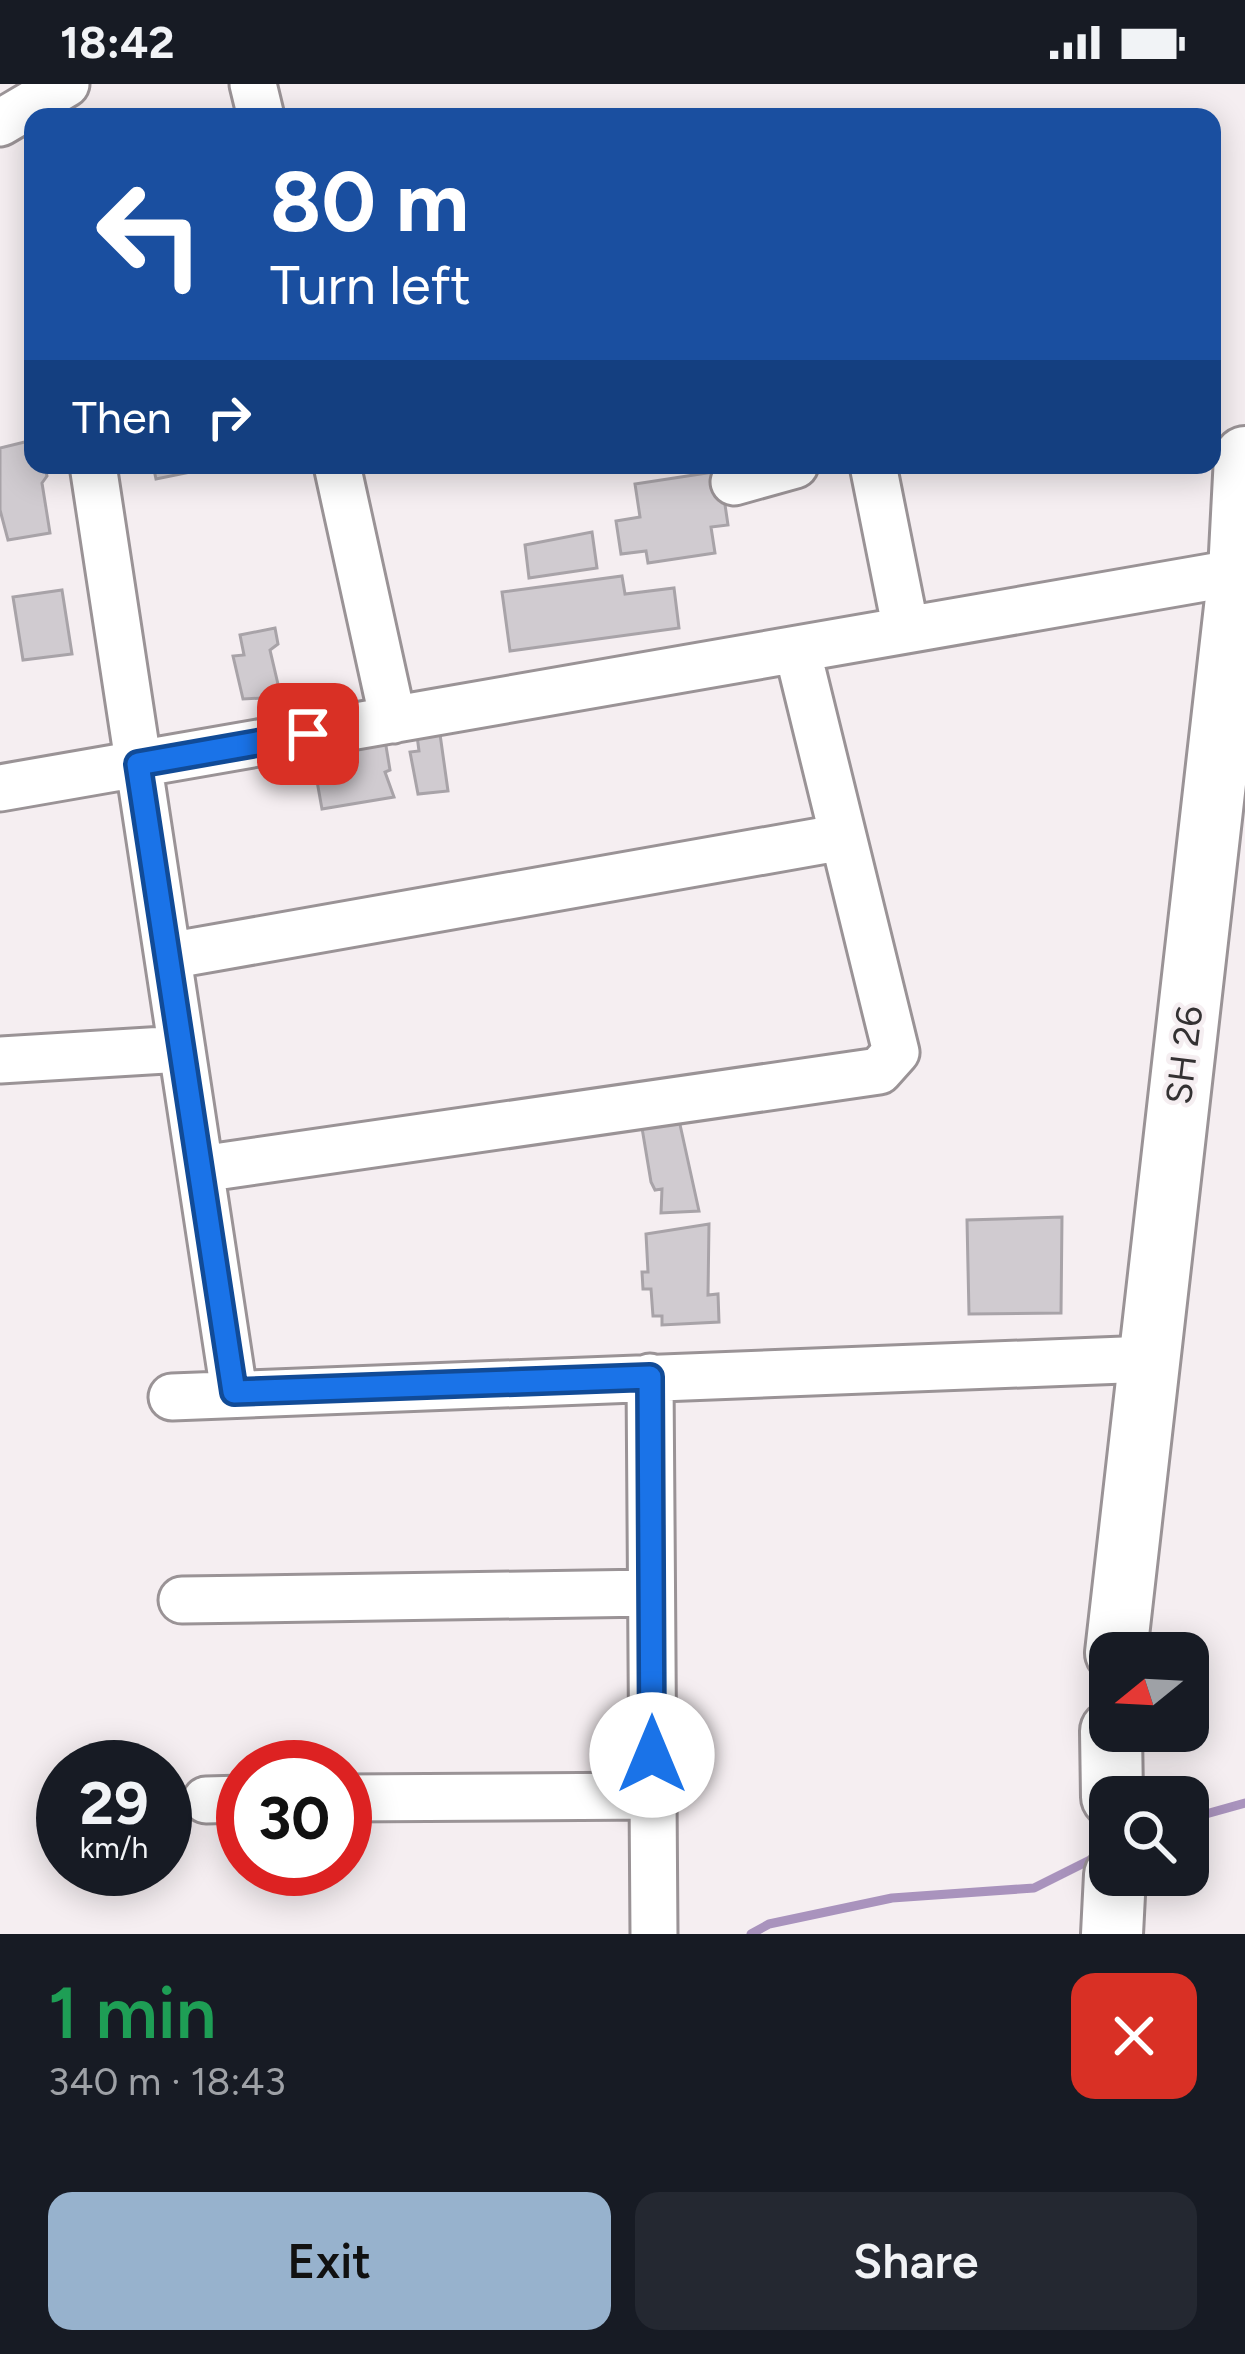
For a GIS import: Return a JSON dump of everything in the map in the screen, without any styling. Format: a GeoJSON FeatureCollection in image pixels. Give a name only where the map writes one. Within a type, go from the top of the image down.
{"type":"FeatureCollection","features":[{"type":"Feature","properties":{"kind":"main road","name":"SH 26"},"geometry":{"type":"LineString","coordinates":[[1118,1632],[1239,572],[1245,457]]}},
{"type":"Feature","properties":{"kind":"street"},"geometry":{"type":"LineString","coordinates":[[93,474],[234,1392]]}},
{"type":"Feature","properties":{"kind":"street"},"geometry":{"type":"LineString","coordinates":[[339,474],[393,720]]}},
{"type":"Feature","properties":{"kind":"street"},"geometry":{"type":"LineString","coordinates":[[734,482],[763,474]]}},
{"type":"Feature","properties":{"kind":"street"},"geometry":{"type":"LineString","coordinates":[[875,474],[906,630]]}},
{"type":"Feature","properties":{"kind":"street"},"geometry":{"type":"LineString","coordinates":[[0,788],[1239,572]]}},
{"type":"Feature","properties":{"kind":"street"},"geometry":{"type":"LineString","coordinates":[[201,1169],[879,1071],[896,1052],[797,649]]}},
{"type":"Feature","properties":{"kind":"street"},"geometry":{"type":"LineString","coordinates":[[168,956],[843,837]]}},
{"type":"Feature","properties":{"kind":"street"},"geometry":{"type":"LineString","coordinates":[[0,1060],[182,1049]]}},
{"type":"Feature","properties":{"kind":"street"},"geometry":{"type":"LineString","coordinates":[[172,1397],[1149,1359]]}},
{"type":"Feature","properties":{"kind":"street"},"geometry":{"type":"LineString","coordinates":[[650,1377],[654,1934]]}},
{"type":"Feature","properties":{"kind":"street"},"geometry":{"type":"LineString","coordinates":[[182,1600],[651,1593]]}},
{"type":"Feature","properties":{"kind":"street"},"geometry":{"type":"LineString","coordinates":[[372,1798],[653,1796]]}},
{"type":"Feature","properties":{"kind":"building"},"geometry":{"type":"Polygon","coordinates":[[[24,442],[24,474],[46,474],[42,483],[50,533],[8,540],[0,510],[0,448],[24,442]]]}},
{"type":"Feature","properties":{"kind":"building"},"geometry":{"type":"Polygon","coordinates":[[[720,474],[728,525],[711,527],[715,553],[648,563],[646,551],[621,554],[616,521],[640,517],[635,484],[720,474]]]}},
{"type":"Feature","properties":{"kind":"building"},"geometry":{"type":"Polygon","coordinates":[[[592,532],[597,568],[529,578],[525,545],[592,532]]]}},
{"type":"Feature","properties":{"kind":"building"},"geometry":{"type":"Polygon","coordinates":[[[622,576],[625,594],[674,588],[679,628],[510,651],[502,592],[622,576]]]}},
{"type":"Feature","properties":{"kind":"building"},"geometry":{"type":"Polygon","coordinates":[[[62,590],[72,654],[23,660],[13,597],[62,590]]]}},
{"type":"Feature","properties":{"kind":"building"},"geometry":{"type":"Polygon","coordinates":[[[275,628],[278,644],[270,650],[281,697],[243,699],[233,656],[244,655],[240,635],[275,628]]]}},
{"type":"Feature","properties":{"kind":"building"},"geometry":{"type":"Polygon","coordinates":[[[439,727],[448,791],[418,794],[410,752],[419,751],[416,728],[439,727]]]}},
{"type":"Feature","properties":{"kind":"building"},"geometry":{"type":"Polygon","coordinates":[[[385,740],[390,770],[385,772],[394,797],[322,809],[315,770],[308,772],[305,754],[385,740]]]}},
{"type":"Feature","properties":{"kind":"building"},"geometry":{"type":"Polygon","coordinates":[[[679,1120],[699,1211],[661,1213],[662,1189],[655,1190],[651,1182],[642,1128],[679,1120]]]}},
{"type":"Feature","properties":{"kind":"building"},"geometry":{"type":"Polygon","coordinates":[[[1062,1217],[1061,1313],[969,1314],[967,1220],[1062,1217]]]}},
{"type":"Feature","properties":{"kind":"building"},"geometry":{"type":"Polygon","coordinates":[[[709,1224],[708,1295],[718,1294],[719,1322],[662,1325],[662,1316],[653,1316],[651,1289],[643,1289],[642,1272],[648,1272],[646,1234],[709,1224]]]}},
{"type":"Feature","properties":{"kind":"waterway"},"geometry":{"type":"LineString","coordinates":[[1209,1813],[1245,1803]]}},
{"type":"Feature","properties":{"kind":"waterway"},"geometry":{"type":"LineString","coordinates":[[751,1934],[769,1924],[892,1898],[1034,1888],[1089,1860]]}},
{"type":"Feature","properties":{"kind":"route"},"geometry":{"type":"LineString","coordinates":[[308,734],[138,764],[234,1392],[650,1377],[652,1755]]}}]}
